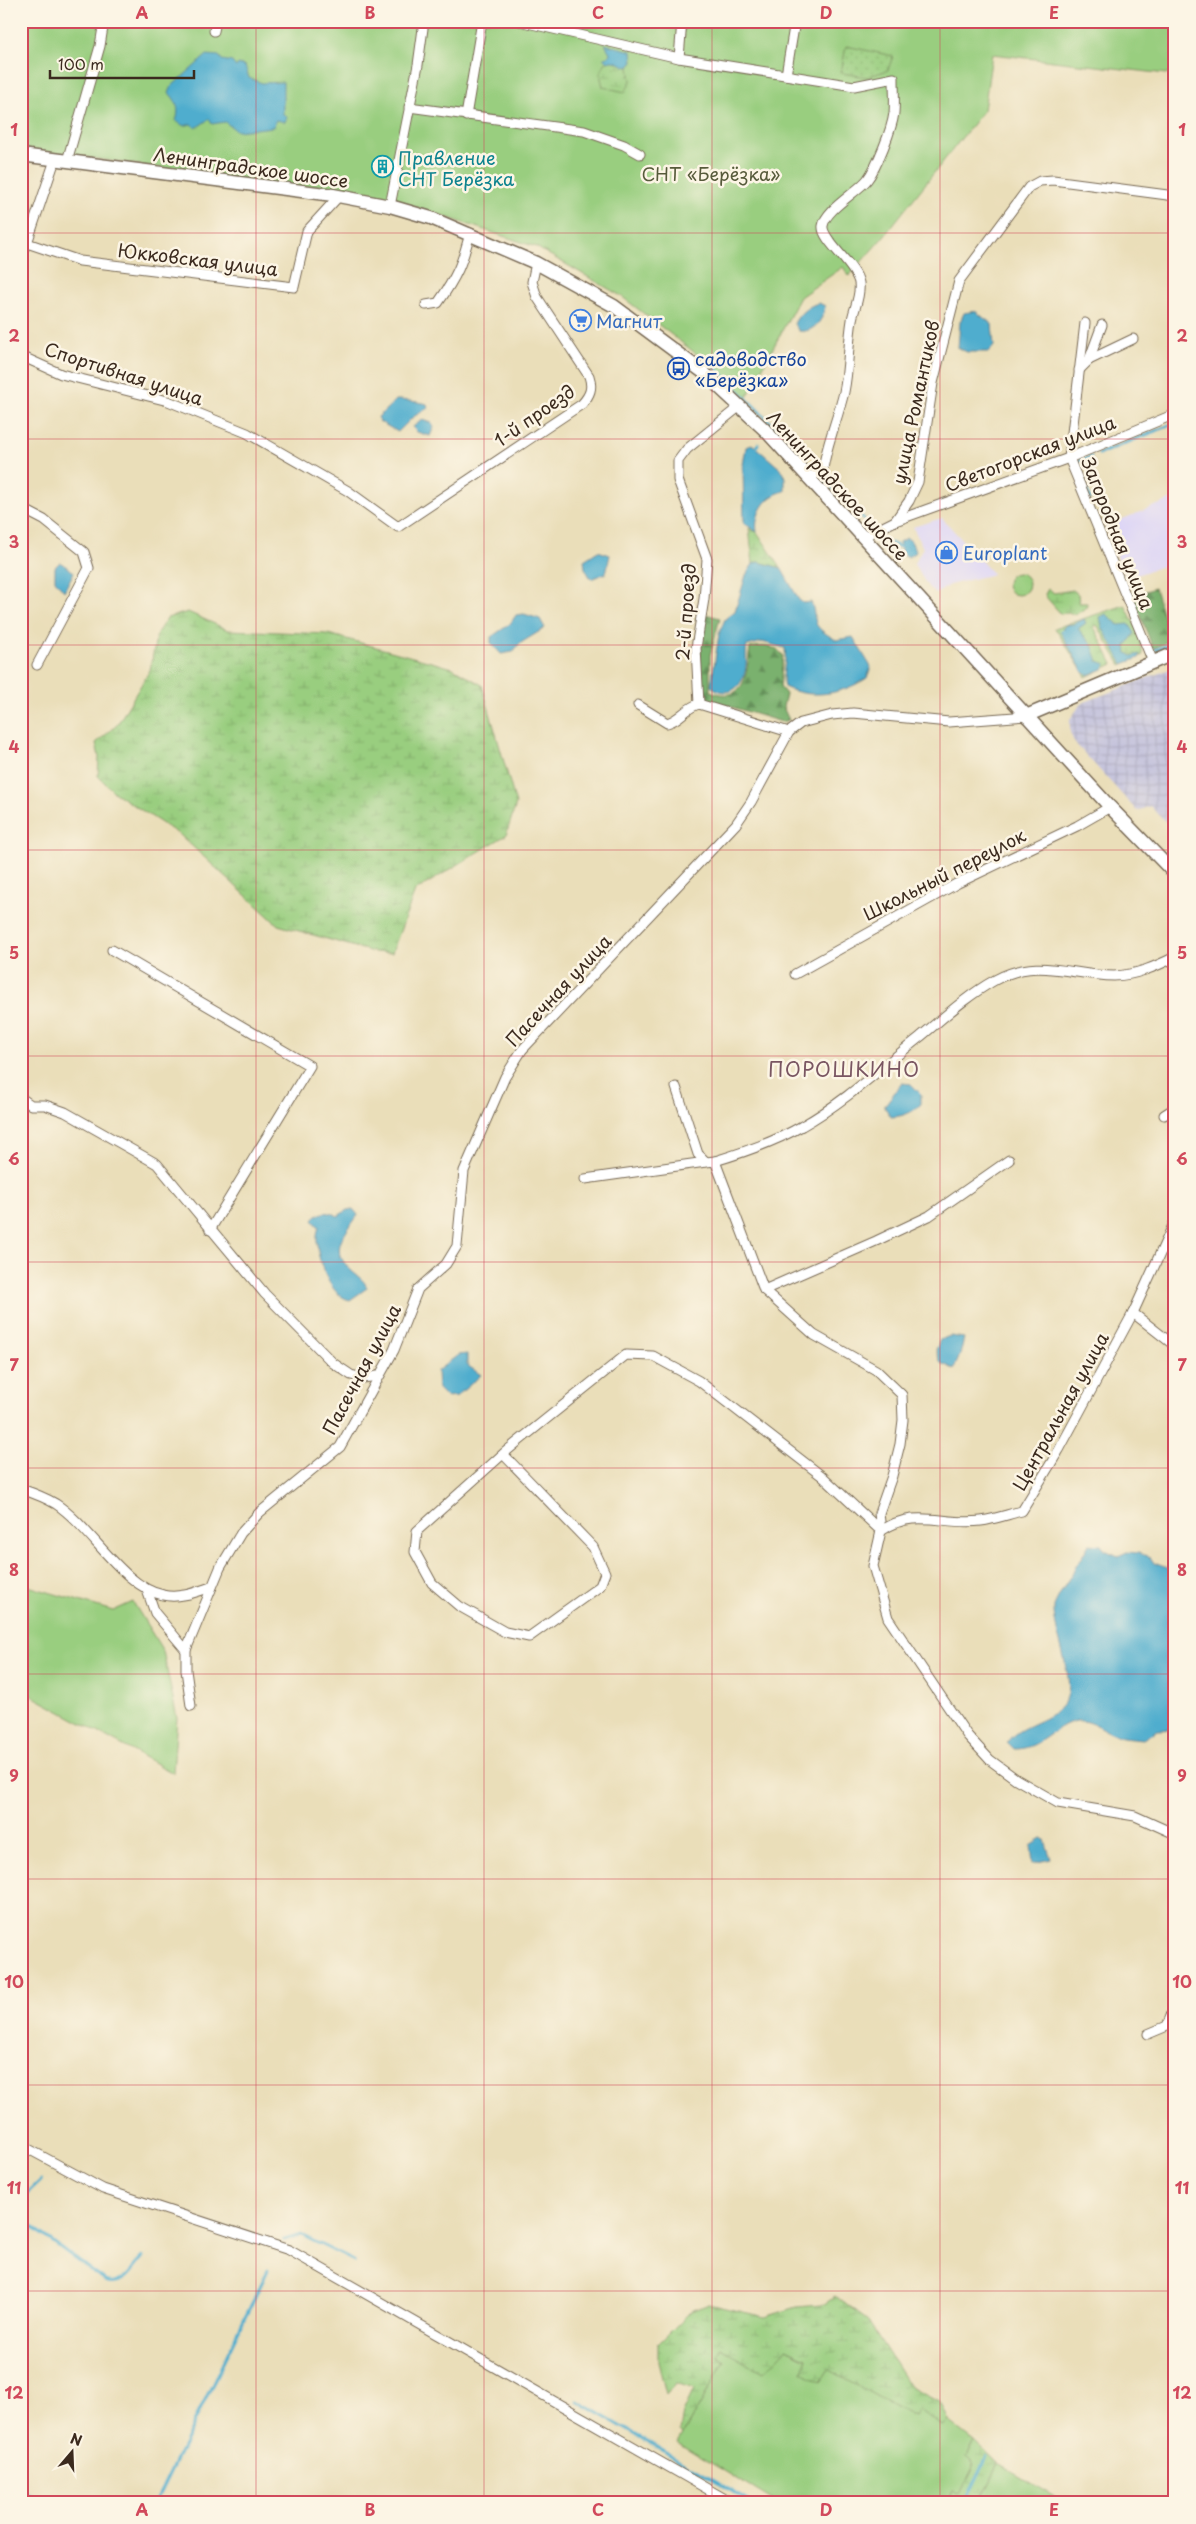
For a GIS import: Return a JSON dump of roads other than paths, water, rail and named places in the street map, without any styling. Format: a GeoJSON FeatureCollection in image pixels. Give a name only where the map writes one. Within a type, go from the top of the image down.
{"type":"FeatureCollection","features":[{"type":"Feature","properties":{"kind":"main road","name":"Ленинградское шоссе"},"geometry":{"type":"LineString","coordinates":[[21,155],[339,196],[390,206],[431,218],[470,233],[536,263],[614,306],[686,359],[765,430],[1110,807],[1175,874]]}},
{"type":"Feature","properties":{"kind":"main road"},"geometry":{"type":"LineString","coordinates":[[1026,716],[1175,653]]}},
{"type":"Feature","properties":{"kind":"street"},"geometry":{"type":"LineString","coordinates":[[21,253],[61,160],[100,46],[104,21]]}},
{"type":"Feature","properties":{"kind":"street"},"geometry":{"type":"LineString","coordinates":[[214,31],[216,21]]}},
{"type":"Feature","properties":{"kind":"street"},"geometry":{"type":"LineString","coordinates":[[390,206],[418,65],[424,21]]}},
{"type":"Feature","properties":{"kind":"street"},"geometry":{"type":"LineString","coordinates":[[466,116],[482,21]]}},
{"type":"Feature","properties":{"kind":"street"},"geometry":{"type":"LineString","coordinates":[[519,21],[679,58],[854,86],[894,78],[894,114],[884,143],[867,179],[829,214],[823,223],[822,230],[853,270],[859,281],[860,291],[852,320],[844,390],[834,432],[826,449],[823,469],[808,478]]}},
{"type":"Feature","properties":{"kind":"street"},"geometry":{"type":"LineString","coordinates":[[566,32],[568,21]]}},
{"type":"Feature","properties":{"kind":"street"},"geometry":{"type":"LineString","coordinates":[[679,58],[682,21]]}},
{"type":"Feature","properties":{"kind":"street"},"geometry":{"type":"LineString","coordinates":[[786,75],[795,21]]}},
{"type":"Feature","properties":{"kind":"street"},"geometry":{"type":"LineString","coordinates":[[409,107],[584,131],[624,145],[640,154]]}},
{"type":"Feature","properties":{"kind":"street","name":"улица Романтиков"},"geometry":{"type":"LineString","coordinates":[[895,521],[909,501],[918,482],[934,382],[959,281],[1029,188],[1040,181],[1053,180],[1175,196]]}},
{"type":"Feature","properties":{"kind":"street","name":"Юкковская улица"},"geometry":{"type":"LineString","coordinates":[[27,242],[80,261],[294,287],[307,231],[339,196]]}},
{"type":"Feature","properties":{"kind":"street"},"geometry":{"type":"LineString","coordinates":[[426,306],[438,303],[449,287],[462,265],[470,233]]}},
{"type":"Feature","properties":{"kind":"street","name":"1-й проезд"},"geometry":{"type":"LineString","coordinates":[[398,527],[582,404],[589,396],[592,385],[589,376],[537,297],[532,282],[536,263]]}},
{"type":"Feature","properties":{"kind":"street","name":"Загородная улица"},"geometry":{"type":"LineString","coordinates":[[1085,323],[1069,458],[1153,662]]}},
{"type":"Feature","properties":{"kind":"street"},"geometry":{"type":"LineString","coordinates":[[1079,371],[1089,360],[1102,325]]}},
{"type":"Feature","properties":{"kind":"street"},"geometry":{"type":"LineString","coordinates":[[1089,360],[1133,339]]}},
{"type":"Feature","properties":{"kind":"street","name":"Спортивная улица"},"geometry":{"type":"LineString","coordinates":[[21,356],[61,374],[168,401],[248,433],[348,491],[398,527]]}},
{"type":"Feature","properties":{"kind":"street","name":"2-й проезд"},"geometry":{"type":"LineString","coordinates":[[699,704],[696,648],[704,600],[707,559],[678,480],[678,461],[687,449],[740,406]]}},
{"type":"Feature","properties":{"kind":"street","name":"Светогорская улица"},"geometry":{"type":"LineString","coordinates":[[863,537],[895,521],[1069,458],[1175,414]]}},
{"type":"Feature","properties":{"kind":"street"},"geometry":{"type":"LineString","coordinates":[[21,508],[44,520],[84,552],[89,568],[37,665]]}},
{"type":"Feature","properties":{"kind":"street"},"geometry":{"type":"LineString","coordinates":[[638,705],[667,723],[674,721],[690,708],[699,704],[789,732],[801,723],[832,715],[853,713],[949,722],[1026,716]]}},
{"type":"Feature","properties":{"kind":"street","name":"Пасечная улица"},"geometry":{"type":"LineString","coordinates":[[191,1706],[186,1670],[186,1650],[211,1587],[241,1533],[259,1513],[340,1447],[405,1326],[418,1289],[446,1264],[457,1246],[464,1171],[504,1077],[522,1050],[736,824],[751,802],[789,732]]}},
{"type":"Feature","properties":{"kind":"street","name":"Школьный переулок"},"geometry":{"type":"LineString","coordinates":[[796,974],[958,883],[1077,826],[1110,807]]}},
{"type":"Feature","properties":{"kind":"street"},"geometry":{"type":"LineString","coordinates":[[112,950],[310,1066],[210,1230]]}},
{"type":"Feature","properties":{"kind":"street"},"geometry":{"type":"LineString","coordinates":[[585,1179],[710,1162],[756,1148],[803,1126],[844,1099],[966,1000],[995,980],[1023,970],[1043,967],[1114,976],[1154,968],[1175,957]]}},
{"type":"Feature","properties":{"kind":"street"},"geometry":{"type":"LineString","coordinates":[[676,1087],[698,1154],[710,1162],[764,1290],[814,1335],[876,1370],[902,1395],[903,1420],[900,1444],[892,1476],[879,1513],[880,1531],[873,1566],[878,1589],[888,1618],[967,1735],[990,1760],[1016,1779],[1058,1803],[1135,1816],[1175,1834]]}},
{"type":"Feature","properties":{"kind":"street"},"geometry":{"type":"LineString","coordinates":[[21,1098],[31,1104],[45,1105],[65,1112],[157,1164],[265,1294],[333,1363],[351,1375],[363,1378],[378,1376]]}},
{"type":"Feature","properties":{"kind":"street"},"geometry":{"type":"LineString","coordinates":[[1164,1115],[1175,1108]]}},
{"type":"Feature","properties":{"kind":"street"},"geometry":{"type":"LineString","coordinates":[[764,1290],[929,1216],[1009,1160]]}},
{"type":"Feature","properties":{"kind":"street","name":"Центральная улица"},"geometry":{"type":"LineString","coordinates":[[880,1531],[895,1521],[980,1521],[1022,1511],[1059,1450],[1133,1313],[1175,1221]]}},
{"type":"Feature","properties":{"kind":"street"},"geometry":{"type":"LineString","coordinates":[[1133,1313],[1175,1346]]}},
{"type":"Feature","properties":{"kind":"street"},"geometry":{"type":"LineString","coordinates":[[504,1454],[593,1547],[605,1573],[600,1586],[529,1637],[505,1632],[459,1606],[432,1583],[415,1552],[417,1531],[504,1454],[626,1355],[653,1356],[699,1381],[822,1476],[880,1531]]}},
{"type":"Feature","properties":{"kind":"street"},"geometry":{"type":"LineString","coordinates":[[21,1489],[45,1498],[64,1510],[134,1581],[147,1590],[171,1596],[186,1595],[211,1587]]}},
{"type":"Feature","properties":{"kind":"street"},"geometry":{"type":"LineString","coordinates":[[147,1590],[155,1613],[186,1650]]}},
{"type":"Feature","properties":{"kind":"street"},"geometry":{"type":"LineString","coordinates":[[1148,2034],[1167,2026],[1175,2006]]}},
{"type":"Feature","properties":{"kind":"street"},"geometry":{"type":"LineString","coordinates":[[21,2145],[103,2189],[289,2250],[732,2503]]}},
{"type":"Feature","properties":{"kind":"water"},"geometry":{"type":"Polygon","coordinates":[[[605,44],[632,51],[633,61],[629,67],[614,61],[608,62],[604,58],[608,57],[610,53],[605,44]]]}},
{"type":"Feature","properties":{"kind":"water"},"geometry":{"type":"Polygon","coordinates":[[[207,55],[219,56],[222,60],[232,62],[236,67],[238,64],[245,66],[249,78],[262,83],[283,82],[283,114],[287,117],[285,122],[276,120],[273,127],[237,131],[225,122],[212,124],[209,119],[196,128],[191,124],[184,126],[176,121],[177,106],[169,93],[172,86],[207,55]]]}},
{"type":"Feature","properties":{"kind":"water"},"geometry":{"type":"Polygon","coordinates":[[[819,303],[825,306],[823,316],[814,327],[809,330],[799,331],[794,324],[798,317],[808,308],[819,303]]]}},
{"type":"Feature","properties":{"kind":"water"},"geometry":{"type":"Polygon","coordinates":[[[975,311],[992,324],[994,346],[989,352],[967,352],[958,348],[960,322],[964,313],[975,311]]]}},
{"type":"Feature","properties":{"kind":"water"},"geometry":{"type":"Polygon","coordinates":[[[396,400],[424,403],[427,404],[428,408],[413,417],[398,432],[380,422],[378,417],[396,400]]]}},
{"type":"Feature","properties":{"kind":"water"},"geometry":{"type":"Polygon","coordinates":[[[422,420],[432,423],[434,427],[430,436],[417,432],[413,427],[422,420]]]}},
{"type":"Feature","properties":{"kind":"water"},"geometry":{"type":"Polygon","coordinates":[[[752,444],[783,471],[785,477],[785,491],[772,496],[763,506],[757,518],[757,532],[744,523],[743,465],[746,447],[752,444]]]}},
{"type":"Feature","properties":{"kind":"water"},"geometry":{"type":"Polygon","coordinates":[[[907,538],[911,541],[916,552],[908,557],[902,553],[899,542],[907,538]]]}},
{"type":"Feature","properties":{"kind":"water"},"geometry":{"type":"Polygon","coordinates":[[[598,551],[610,555],[606,573],[591,579],[585,568],[584,560],[598,551]]]}},
{"type":"Feature","properties":{"kind":"water"},"geometry":{"type":"Polygon","coordinates":[[[60,562],[74,572],[64,591],[55,580],[55,567],[60,562]]]}},
{"type":"Feature","properties":{"kind":"water"},"geometry":{"type":"Polygon","coordinates":[[[759,562],[781,568],[799,600],[803,603],[811,602],[817,626],[822,630],[836,640],[853,637],[871,667],[867,678],[847,688],[827,693],[816,694],[795,691],[784,687],[785,648],[762,642],[747,646],[745,673],[739,685],[734,689],[723,692],[711,686],[719,634],[725,619],[735,611],[746,575],[753,564],[759,562]]]}},
{"type":"Feature","properties":{"kind":"water"},"geometry":{"type":"Polygon","coordinates":[[[524,614],[540,619],[545,628],[519,644],[513,652],[501,654],[491,643],[491,637],[510,624],[516,615],[524,614]]]}},
{"type":"Feature","properties":{"kind":"water"},"geometry":{"type":"Polygon","coordinates":[[[1106,614],[1119,625],[1129,624],[1135,633],[1126,646],[1127,653],[1132,656],[1140,654],[1139,658],[1123,664],[1102,627],[1100,617],[1106,614]]]}},
{"type":"Feature","properties":{"kind":"water"},"geometry":{"type":"Polygon","coordinates":[[[1084,619],[1086,623],[1079,630],[1092,645],[1098,661],[1106,664],[1103,669],[1088,675],[1083,672],[1060,631],[1066,625],[1074,624],[1084,619]]]}},
{"type":"Feature","properties":{"kind":"water"},"geometry":{"type":"Polygon","coordinates":[[[902,1083],[911,1084],[921,1094],[921,1104],[908,1114],[891,1117],[884,1106],[902,1083]]]}},
{"type":"Feature","properties":{"kind":"water"},"geometry":{"type":"Polygon","coordinates":[[[353,1209],[358,1215],[342,1238],[339,1251],[346,1265],[364,1281],[367,1288],[350,1300],[334,1290],[328,1280],[317,1246],[319,1227],[313,1220],[322,1213],[331,1213],[338,1216],[347,1210],[353,1209]]]}},
{"type":"Feature","properties":{"kind":"water"},"geometry":{"type":"Polygon","coordinates":[[[950,1336],[964,1338],[954,1369],[941,1363],[936,1350],[940,1340],[950,1336]]]}},
{"type":"Feature","properties":{"kind":"water"},"geometry":{"type":"Polygon","coordinates":[[[467,1354],[467,1365],[481,1375],[457,1396],[446,1397],[438,1389],[437,1371],[458,1355],[467,1354]]]}},
{"type":"Feature","properties":{"kind":"water"},"geometry":{"type":"Polygon","coordinates":[[[1089,1544],[1101,1545],[1105,1550],[1118,1556],[1127,1552],[1138,1553],[1150,1557],[1154,1563],[1175,1571],[1175,1729],[1157,1730],[1143,1739],[1119,1736],[1092,1723],[1076,1721],[1068,1723],[1032,1746],[1014,1749],[1007,1742],[1014,1735],[1057,1710],[1064,1703],[1068,1694],[1068,1676],[1056,1628],[1054,1607],[1089,1544]]]}},
{"type":"Feature","properties":{"kind":"water"},"geometry":{"type":"Polygon","coordinates":[[[1042,1839],[1045,1840],[1051,1859],[1033,1863],[1031,1846],[1042,1839]]]}},
{"type":"Feature","properties":{"kind":"waterway"},"geometry":{"type":"LineString","coordinates":[[714,366],[770,422],[812,468]]}},
{"type":"Feature","properties":{"kind":"waterway"},"geometry":{"type":"LineString","coordinates":[[1099,454],[1175,423]]}},
{"type":"Feature","properties":{"kind":"waterway"},"geometry":{"type":"LineString","coordinates":[[1090,499],[1077,462],[1091,457]]}},
{"type":"Feature","properties":{"kind":"waterway"},"geometry":{"type":"LineString","coordinates":[[823,479],[870,525]]}},
{"type":"Feature","properties":{"kind":"waterway"},"geometry":{"type":"LineString","coordinates":[[891,543],[900,547]]}},
{"type":"Feature","properties":{"kind":"waterway"},"geometry":{"type":"LineString","coordinates":[[1156,650],[1175,642]]}},
{"type":"Feature","properties":{"kind":"waterway"},"geometry":{"type":"LineString","coordinates":[[21,2199],[41,2180]]}},
{"type":"Feature","properties":{"kind":"waterway"},"geometry":{"type":"LineString","coordinates":[[21,2218],[105,2281],[112,2283],[122,2280],[143,2257]]}},
{"type":"Feature","properties":{"kind":"waterway"},"geometry":{"type":"LineString","coordinates":[[284,2240],[301,2235],[354,2261]]}},
{"type":"Feature","properties":{"kind":"waterway"},"geometry":{"type":"LineString","coordinates":[[155,2503],[268,2270]]}},
{"type":"Feature","properties":{"kind":"waterway"},"geometry":{"type":"LineString","coordinates":[[578,2401],[752,2503]]}},
{"type":"Feature","properties":{"kind":"waterway"},"geometry":{"type":"LineString","coordinates":[[965,2503],[987,2457]]}},
{"type":"Feature","properties":{"kind":"waterway"},"geometry":{"type":"LineString","coordinates":[[21,2490],[43,2503]]}},
{"type":"Feature","properties":{"kind":"place","name":"Правление СНТ Берёзка"},"geometry":{"type":"Point","coordinates":[382,167]}},
{"type":"Feature","properties":{"kind":"place","name":"Магнит"},"geometry":{"type":"Point","coordinates":[580,320]}},
{"type":"Feature","properties":{"kind":"place","name":"садоводство «Берёзка»"},"geometry":{"type":"Point","coordinates":[679,368]}},
{"type":"Feature","properties":{"kind":"place","name":"Europlant"},"geometry":{"type":"Point","coordinates":[947,552]}},
{"type":"Feature","properties":{"kind":"district","name":"ПОРОШКИНО"},"geometry":{"type":"Point","coordinates":[844,1069]}},
{"type":"Feature","properties":{"kind":"park label","name":"СНТ «Берёзка»"},"geometry":{"type":"Point","coordinates":[711,173]}}]}
